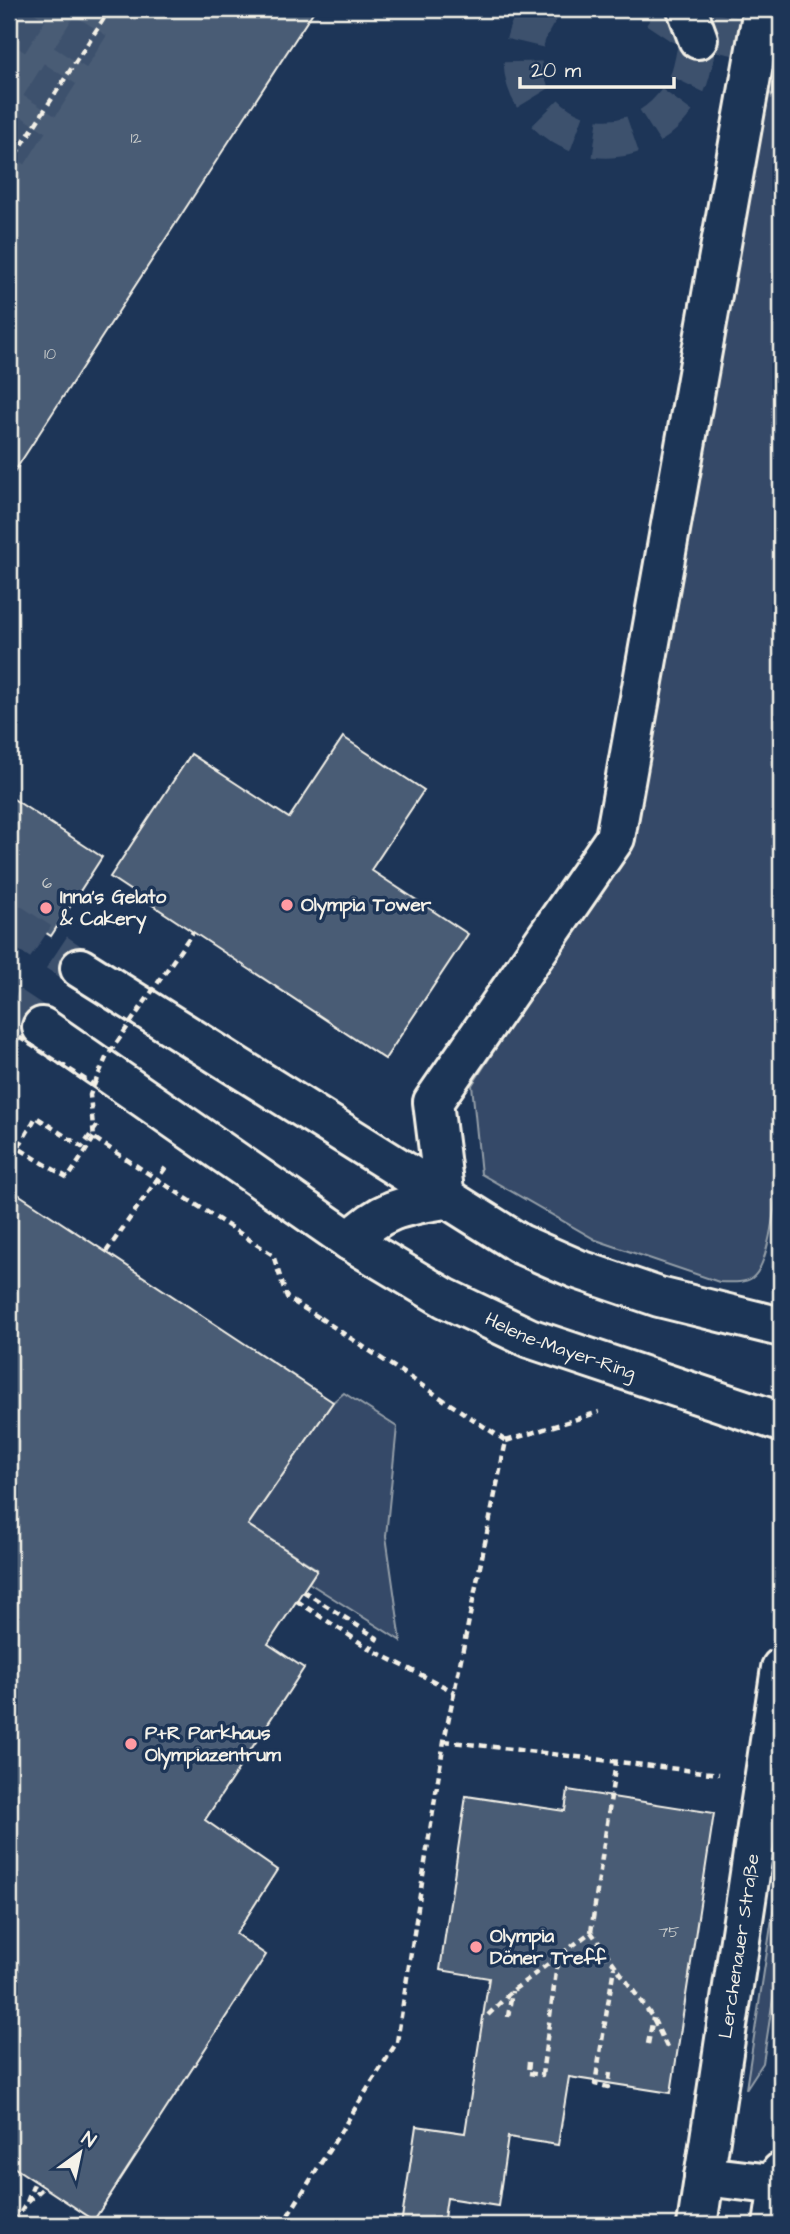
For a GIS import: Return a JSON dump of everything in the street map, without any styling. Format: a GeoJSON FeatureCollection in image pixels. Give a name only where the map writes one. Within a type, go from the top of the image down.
{"type":"FeatureCollection","features":[{"type":"Feature","properties":{"kind":"street"},"geometry":{"type":"LineString","coordinates":[[444,1199],[433,1102],[615,838],[763,9]]}},
{"type":"Feature","properties":{"kind":"street"},"geometry":{"type":"LineString","coordinates":[[80,968],[444,1199],[520,1244],[578,1269],[659,1297],[781,1327]]}},
{"type":"Feature","properties":{"kind":"street","name":"Helene-Mayer-Ring"},"geometry":{"type":"LineString","coordinates":[[25,1029],[191,1130],[351,1241],[445,1298],[529,1338],[781,1422]]}},
{"type":"Feature","properties":{"kind":"street"},"geometry":{"type":"LineString","coordinates":[[351,1241],[369,1221],[394,1208],[444,1199]]}},
{"type":"Feature","properties":{"kind":"street","name":"Lerchenauer Straße"},"geometry":{"type":"LineString","coordinates":[[697,2225],[781,1668]]}},
{"type":"Feature","properties":{"kind":"street"},"geometry":{"type":"LineString","coordinates":[[705,2176],[780,2178],[773,2225]]}},
{"type":"Feature","properties":{"kind":"path"},"geometry":{"type":"LineString","coordinates":[[9,165],[110,9]]}},
{"type":"Feature","properties":{"kind":"path"},"geometry":{"type":"LineString","coordinates":[[9,1143],[68,1178],[94,1138],[90,1095],[106,1058],[193,932]]}},
{"type":"Feature","properties":{"kind":"path"},"geometry":{"type":"LineString","coordinates":[[25,1029],[94,1085]]}},
{"type":"Feature","properties":{"kind":"path"},"geometry":{"type":"LineString","coordinates":[[18,1148],[36,1118],[82,1147]]}},
{"type":"Feature","properties":{"kind":"path"},"geometry":{"type":"LineString","coordinates":[[106,1252],[191,1130]]}},
{"type":"Feature","properties":{"kind":"path"},"geometry":{"type":"LineString","coordinates":[[94,1138],[273,1255],[287,1298],[506,1441]]}},
{"type":"Feature","properties":{"kind":"path"},"geometry":{"type":"LineString","coordinates":[[506,1441],[590,1415]]}},
{"type":"Feature","properties":{"kind":"path"},"geometry":{"type":"LineString","coordinates":[[282,2225],[397,2042],[444,1741],[506,1441]]}},
{"type":"Feature","properties":{"kind":"path"},"geometry":{"type":"LineString","coordinates":[[303,1591],[377,1638],[370,1649]]}},
{"type":"Feature","properties":{"kind":"path"},"geometry":{"type":"LineString","coordinates":[[296,1601],[370,1649],[455,1692]]}},
{"type":"Feature","properties":{"kind":"path"},"geometry":{"type":"LineString","coordinates":[[444,1741],[727,1774]]}},
{"type":"Feature","properties":{"kind":"path"},"geometry":{"type":"LineString","coordinates":[[616,1762],[591,1932],[653,2018],[667,2047]]}},
{"type":"Feature","properties":{"kind":"path"},"geometry":{"type":"LineString","coordinates":[[488,2015],[512,1991],[591,1932]]}},
{"type":"Feature","properties":{"kind":"path"},"geometry":{"type":"LineString","coordinates":[[529,2062],[528,2073],[541,2075],[559,1956]]}},
{"type":"Feature","properties":{"kind":"path"},"geometry":{"type":"LineString","coordinates":[[610,2073],[608,2087],[595,2084],[615,1966]]}},
{"type":"Feature","properties":{"kind":"path"},"geometry":{"type":"LineString","coordinates":[[508,2017],[512,1991]]}},
{"type":"Feature","properties":{"kind":"path"},"geometry":{"type":"LineString","coordinates":[[648,2044],[653,2018]]}},
{"type":"Feature","properties":{"kind":"path"},"geometry":{"type":"LineString","coordinates":[[27,2203],[35,2181]]}},
{"type":"Feature","properties":{"kind":"path"},"geometry":{"type":"LineString","coordinates":[[19,2225],[11,2220],[44,2187]]}},
{"type":"Feature","properties":{"kind":"shaded area"},"geometry":{"type":"Polygon","coordinates":[[[769,91],[781,110],[781,1155],[769,1240],[759,1270],[752,1278],[744,1281],[719,1282],[596,1240],[481,1174],[472,1085],[586,909],[751,147],[769,91]]]}},
{"type":"Feature","properties":{"kind":"shaded area"},"geometry":{"type":"Polygon","coordinates":[[[344,1393],[397,1427],[386,1536],[401,1641],[309,1583],[317,1569],[248,1525],[333,1402],[344,1393]]]}},
{"type":"Feature","properties":{"kind":"shaded area"},"geometry":{"type":"Polygon","coordinates":[[[781,1860],[781,1947],[763,2063],[746,2089],[781,1860]]]}},
{"type":"Feature","properties":{"kind":"building"},"geometry":{"type":"Polygon","coordinates":[[[9,9],[315,9],[9,480],[9,9]]]}},
{"type":"Feature","properties":{"kind":"building","name":"Olympia Tower"},"geometry":{"type":"Polygon","coordinates":[[[343,737],[424,790],[371,870],[468,934],[385,1059],[110,877],[191,754],[289,818],[343,737]]]}},
{"type":"Feature","properties":{"kind":"building"},"geometry":{"type":"Polygon","coordinates":[[[9,796],[102,857],[51,936],[9,909],[9,796]]]}},
{"type":"Feature","properties":{"kind":"building","name":"P+R Parkhaus Olympiazentrum"},"geometry":{"type":"Polygon","coordinates":[[[9,1188],[333,1402],[248,1525],[317,1570],[268,1644],[304,1668],[205,1820],[277,1870],[236,1934],[266,1955],[94,2220],[9,2164],[9,1188]]]}},
{"type":"Feature","properties":{"kind":"building"},"geometry":{"type":"Polygon","coordinates":[[[568,1790],[714,1813],[671,2093],[569,2077],[558,2145],[508,2137],[498,2206],[447,2198],[443,2225],[401,2225],[416,2126],[465,2133],[489,1978],[440,1970],[466,1796],[565,1811],[568,1790]]]}},
{"type":"Feature","properties":{"kind":"tunnel"},"geometry":{"type":"LineString","coordinates":[[9,42],[30,9]]}},
{"type":"Feature","properties":{"kind":"tunnel"},"geometry":{"type":"LineString","coordinates":[[9,154],[101,9]]}},
{"type":"Feature","properties":{"kind":"tunnel"},"geometry":{"type":"LineString","coordinates":[[541,9],[524,45],[525,78],[539,106],[563,127],[594,138],[627,136],[659,120],[686,86],[698,39]]}},
{"type":"Feature","properties":{"kind":"tunnel"},"geometry":{"type":"LineString","coordinates":[[657,9],[681,25],[758,41]]}},
{"type":"Feature","properties":{"kind":"tunnel"},"geometry":{"type":"LineString","coordinates":[[9,921],[80,968]]}},
{"type":"Feature","properties":{"kind":"tunnel"},"geometry":{"type":"LineString","coordinates":[[9,1005],[42,1027]]}},
{"type":"Feature","properties":{"kind":"place","name":"Olympia Tower"},"geometry":{"type":"Point","coordinates":[287,905]}},
{"type":"Feature","properties":{"kind":"place","name":"Inna's Gelato & Cakery"},"geometry":{"type":"Point","coordinates":[46,908]}},
{"type":"Feature","properties":{"kind":"place","name":"P+R Parkhaus Olympiazentrum"},"geometry":{"type":"Point","coordinates":[131,1744]}},
{"type":"Feature","properties":{"kind":"place","name":"Olympia Döner Treff"},"geometry":{"type":"Point","coordinates":[476,1947]}}]}
